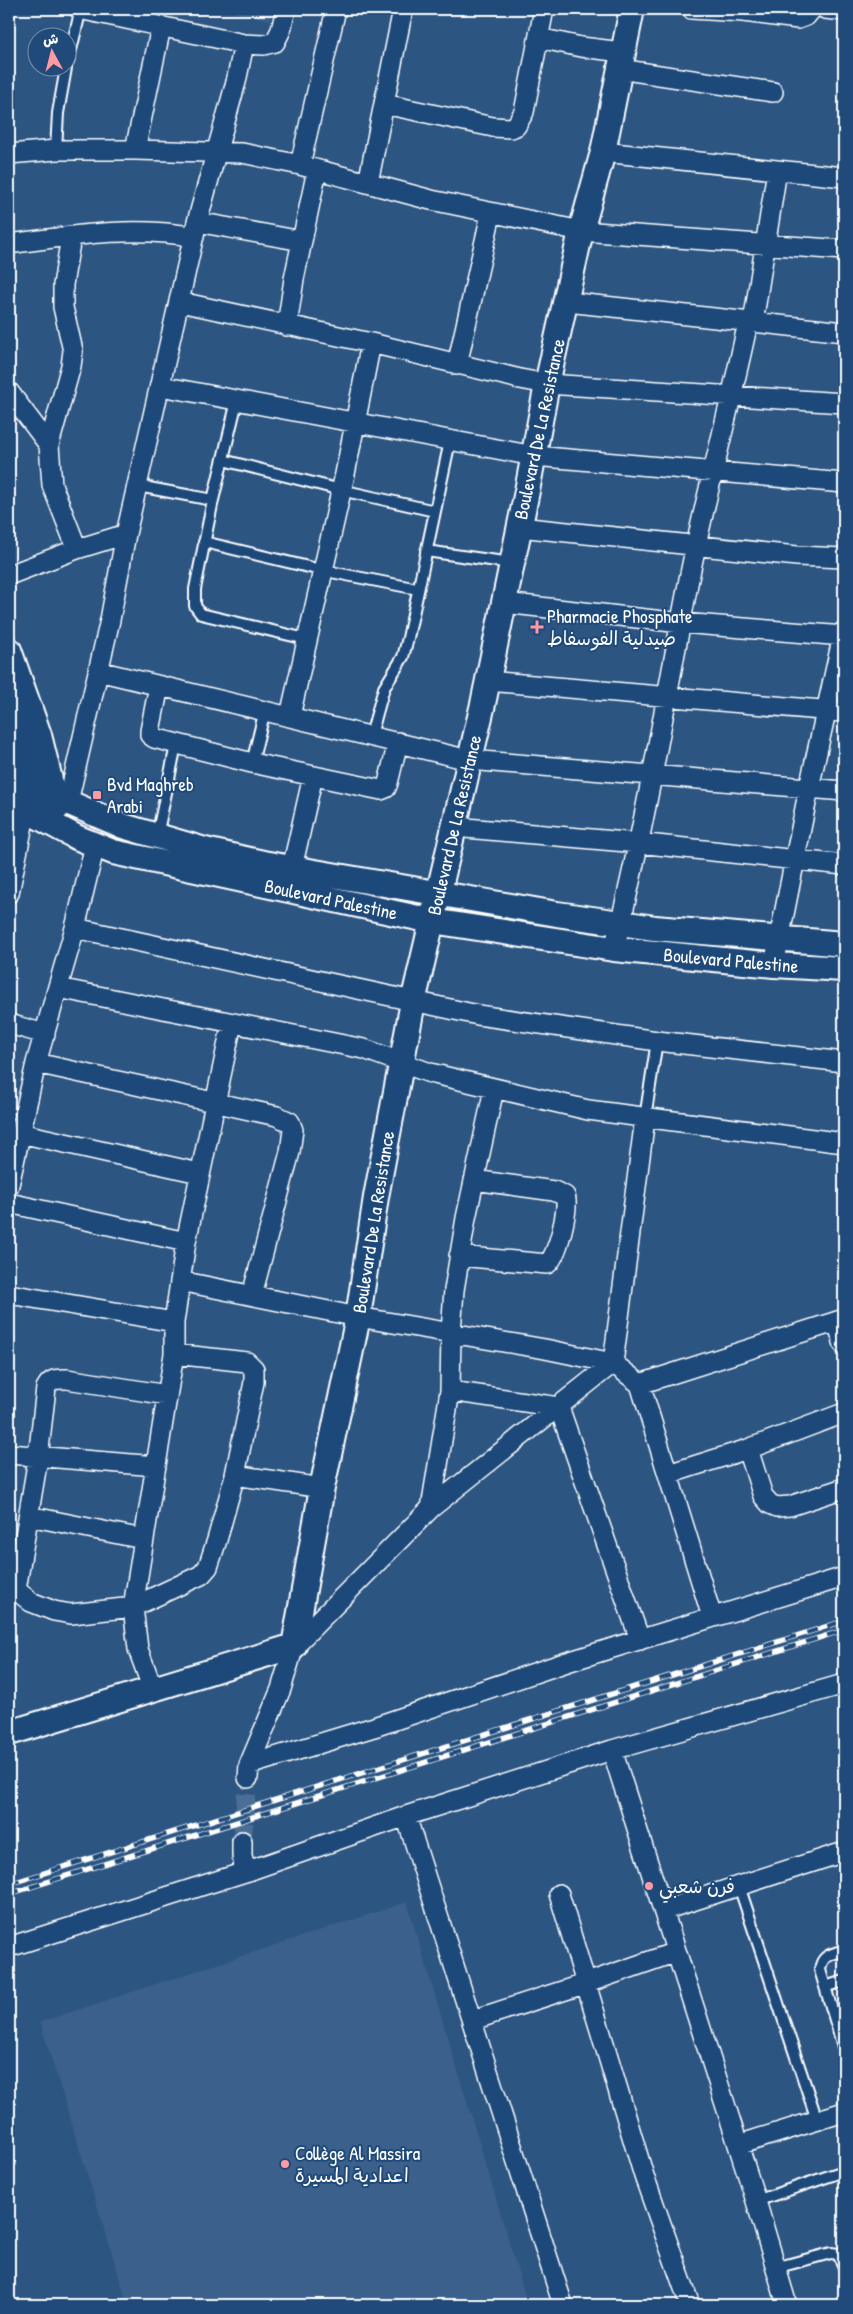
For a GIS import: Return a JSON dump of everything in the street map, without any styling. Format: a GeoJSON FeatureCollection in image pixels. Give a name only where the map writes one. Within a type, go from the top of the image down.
{"type":"FeatureCollection","features":[{"type":"Feature","properties":{"kind":"street"},"geometry":{"type":"LineString","coordinates":[[80,9],[244,44],[264,45],[275,42],[281,30],[286,9]]}},
{"type":"Feature","properties":{"kind":"street"},"geometry":{"type":"LineString","coordinates":[[287,326],[302,241],[309,167],[336,9]]}},
{"type":"Feature","properties":{"kind":"street"},"geometry":{"type":"LineString","coordinates":[[368,184],[403,9]]}},
{"type":"Feature","properties":{"kind":"street"},"geometry":{"type":"LineString","coordinates":[[384,104],[493,127],[510,128],[516,126],[524,112],[544,9]]}},
{"type":"Feature","properties":{"kind":"street","name":"Boulevard De La Resistance"},"geometry":{"type":"LineString","coordinates":[[294,1646],[322,1488],[358,1316],[376,1197],[413,1002],[488,681],[547,384],[581,231],[603,152],[632,9]]}},
{"type":"Feature","properties":{"kind":"street"},"geometry":{"type":"LineString","coordinates":[[691,9],[743,12],[798,19],[806,16],[812,9]]}},
{"type":"Feature","properties":{"kind":"street"},"geometry":{"type":"LineString","coordinates":[[825,9],[844,11]]}},
{"type":"Feature","properties":{"kind":"street"},"geometry":{"type":"LineString","coordinates":[[135,150],[161,27]]}},
{"type":"Feature","properties":{"kind":"street"},"geometry":{"type":"LineString","coordinates":[[539,38],[581,47],[621,60],[773,92]]}},
{"type":"Feature","properties":{"kind":"street"},"geometry":{"type":"LineString","coordinates":[[9,893],[42,806],[98,671],[126,534],[195,230],[244,44]]}},
{"type":"Feature","properties":{"kind":"street"},"geometry":{"type":"LineString","coordinates":[[9,154],[56,150],[242,153],[309,167],[368,184],[491,214],[581,231],[765,242],[844,250]]}},
{"type":"Feature","properties":{"kind":"street"},"geometry":{"type":"LineString","coordinates":[[603,152],[844,177]]}},
{"type":"Feature","properties":{"kind":"street"},"geometry":{"type":"LineString","coordinates":[[614,949],[638,843],[696,545],[712,473],[751,323],[777,170]]}},
{"type":"Feature","properties":{"kind":"street"},"geometry":{"type":"LineString","coordinates":[[457,365],[491,214]]}},
{"type":"Feature","properties":{"kind":"street"},"geometry":{"type":"LineString","coordinates":[[9,244],[128,231],[166,232],[195,230],[302,241]]}},
{"type":"Feature","properties":{"kind":"street"},"geometry":{"type":"LineString","coordinates":[[71,237],[63,285],[63,307],[73,351],[72,366],[49,445],[52,485],[77,549]]}},
{"type":"Feature","properties":{"kind":"street"},"geometry":{"type":"LineString","coordinates":[[180,302],[371,343],[457,365],[547,384],[844,403]]}},
{"type":"Feature","properties":{"kind":"street"},"geometry":{"type":"LineString","coordinates":[[566,302],[844,332]]}},
{"type":"Feature","properties":{"kind":"street"},"geometry":{"type":"LineString","coordinates":[[290,716],[321,570],[356,422],[371,343]]}},
{"type":"Feature","properties":{"kind":"street"},"geometry":{"type":"LineString","coordinates":[[161,386],[534,456],[844,483]]}},
{"type":"Feature","properties":{"kind":"street"},"geometry":{"type":"LineString","coordinates":[[9,392],[49,445]]}},
{"type":"Feature","properties":{"kind":"street"},"geometry":{"type":"LineString","coordinates":[[519,527],[844,558]]}},
{"type":"Feature","properties":{"kind":"street"},"geometry":{"type":"LineString","coordinates":[[9,575],[77,549],[126,534]]}},
{"type":"Feature","properties":{"kind":"street"},"geometry":{"type":"LineString","coordinates":[[504,603],[681,623],[844,634],[835,711],[809,788],[774,965]]}},
{"type":"Feature","properties":{"kind":"street"},"geometry":{"type":"LineString","coordinates":[[9,650],[39,735],[42,806]]}},
{"type":"Feature","properties":{"kind":"street"},"geometry":{"type":"LineString","coordinates":[[98,671],[469,760],[844,791]]}},
{"type":"Feature","properties":{"kind":"street"},"geometry":{"type":"LineString","coordinates":[[488,681],[667,698],[835,711]]}},
{"type":"Feature","properties":{"kind":"street"},"geometry":{"type":"LineString","coordinates":[[158,686],[150,735],[161,742],[381,790],[386,788],[388,783],[398,742]]}},
{"type":"Feature","properties":{"kind":"street"},"geometry":{"type":"LineString","coordinates":[[9,711],[42,806]]}},
{"type":"Feature","properties":{"kind":"street"},"geometry":{"type":"LineString","coordinates":[[292,868],[313,776]]}},
{"type":"Feature","properties":{"kind":"street","name":"Boulevard Palestine"},"geometry":{"type":"LineString","coordinates":[[9,777],[42,806],[94,845],[113,852],[432,921],[614,949],[774,965],[844,969]]}},
{"type":"Feature","properties":{"kind":"street","name":"Boulevard Palestine"},"geometry":{"type":"LineString","coordinates":[[42,806],[123,826],[157,837],[292,868],[557,914],[696,933],[844,944]]}},
{"type":"Feature","properties":{"kind":"street"},"geometry":{"type":"LineString","coordinates":[[454,827],[638,843],[844,865]]}},
{"type":"Feature","properties":{"kind":"street"},"geometry":{"type":"LineString","coordinates":[[9,1185],[36,1063],[76,928],[94,845]]}},
{"type":"Feature","properties":{"kind":"street"},"geometry":{"type":"LineString","coordinates":[[76,928],[413,1002],[518,1021],[657,1041],[844,1062]]}},
{"type":"Feature","properties":{"kind":"street"},"geometry":{"type":"LineString","coordinates":[[58,988],[355,1047],[430,1073],[588,1110],[844,1144]]}},
{"type":"Feature","properties":{"kind":"street"},"geometry":{"type":"LineString","coordinates":[[153,1690],[138,1649],[133,1607],[142,1539],[174,1354],[174,1322],[186,1242],[232,1023]]}},
{"type":"Feature","properties":{"kind":"street"},"geometry":{"type":"LineString","coordinates":[[9,1024],[45,1034]]}},
{"type":"Feature","properties":{"kind":"street"},"geometry":{"type":"LineString","coordinates":[[36,1063],[276,1116],[290,1122],[294,1130],[283,1184],[252,1295]]}},
{"type":"Feature","properties":{"kind":"street"},"geometry":{"type":"LineString","coordinates":[[431,1508],[450,1391],[450,1332],[459,1256],[494,1089]]}},
{"type":"Feature","properties":{"kind":"street"},"geometry":{"type":"LineString","coordinates":[[9,1733],[294,1646],[431,1508],[613,1363],[645,1118]]}},
{"type":"Feature","properties":{"kind":"street"},"geometry":{"type":"LineString","coordinates":[[20,1133],[199,1173]]}},
{"type":"Feature","properties":{"kind":"street"},"geometry":{"type":"LineString","coordinates":[[459,1256],[547,1264],[555,1256],[568,1205],[565,1196],[554,1191],[474,1180]]}},
{"type":"Feature","properties":{"kind":"street"},"geometry":{"type":"LineString","coordinates":[[9,1203],[186,1242]]}},
{"type":"Feature","properties":{"kind":"street"},"geometry":{"type":"LineString","coordinates":[[180,1281],[613,1363],[640,1384],[712,1617]]}},
{"type":"Feature","properties":{"kind":"street"},"geometry":{"type":"LineString","coordinates":[[9,1294],[174,1322]]}},
{"type":"Feature","properties":{"kind":"street"},"geometry":{"type":"LineString","coordinates":[[640,1384],[840,1320],[844,1345]]}},
{"type":"Feature","properties":{"kind":"street"},"geometry":{"type":"LineString","coordinates":[[167,1395],[55,1379],[49,1382],[46,1388],[29,1516],[12,1584],[23,1597],[41,1608],[71,1614],[133,1607],[194,1580],[208,1567],[235,1475],[254,1382],[254,1369],[248,1362],[174,1354]]}},
{"type":"Feature","properties":{"kind":"street"},"geometry":{"type":"LineString","coordinates":[[450,1391],[559,1407]]}},
{"type":"Feature","properties":{"kind":"street"},"geometry":{"type":"LineString","coordinates":[[559,1407],[640,1640]]}},
{"type":"Feature","properties":{"kind":"street"},"geometry":{"type":"LineString","coordinates":[[668,1474],[748,1449],[844,1413]]}},
{"type":"Feature","properties":{"kind":"street"},"geometry":{"type":"LineString","coordinates":[[748,1449],[763,1496],[770,1504],[777,1508],[790,1506],[844,1488]]}},
{"type":"Feature","properties":{"kind":"street"},"geometry":{"type":"LineString","coordinates":[[9,1454],[38,1458],[156,1466]]}},
{"type":"Feature","properties":{"kind":"street"},"geometry":{"type":"LineString","coordinates":[[235,1475],[322,1488]]}},
{"type":"Feature","properties":{"kind":"street"},"geometry":{"type":"LineString","coordinates":[[29,1516],[142,1539]]}},
{"type":"Feature","properties":{"kind":"street"},"geometry":{"type":"LineString","coordinates":[[294,1646],[281,1689],[249,1771],[567,1662],[844,1577]]}},
{"type":"Feature","properties":{"kind":"street"},"geometry":{"type":"LineString","coordinates":[[10,1951],[406,1816],[612,1750],[844,1684]]}},
{"type":"Feature","properties":{"kind":"street"},"geometry":{"type":"LineString","coordinates":[[612,1750],[756,2201],[787,2305]]}},
{"type":"Feature","properties":{"kind":"street"},"geometry":{"type":"LineString","coordinates":[[406,1816],[563,2305]]}},
{"type":"Feature","properties":{"kind":"street"},"geometry":{"type":"LineString","coordinates":[[242,1842],[245,1872]]}},
{"type":"Feature","properties":{"kind":"street"},"geometry":{"type":"LineString","coordinates":[[664,1910],[844,1852]]}},
{"type":"Feature","properties":{"kind":"street"},"geometry":{"type":"LineString","coordinates":[[559,1894],[644,2176],[690,2305]]}},
{"type":"Feature","properties":{"kind":"street"},"geometry":{"type":"LineString","coordinates":[[473,2020],[676,1952]]}},
{"type":"Feature","properties":{"kind":"street"},"geometry":{"type":"LineString","coordinates":[[738,2146],[844,2112]]}},
{"type":"Feature","properties":{"kind":"lane"},"geometry":{"type":"LineString","coordinates":[[76,28],[80,9]]}},
{"type":"Feature","properties":{"kind":"lane"},"geometry":{"type":"LineString","coordinates":[[56,150],[58,113],[64,78]]}},
{"type":"Feature","properties":{"kind":"lane"},"geometry":{"type":"LineString","coordinates":[[237,401],[213,500],[193,599],[197,611],[201,614],[306,639]]}},
{"type":"Feature","properties":{"kind":"lane"},"geometry":{"type":"LineString","coordinates":[[371,735],[384,688],[403,657],[450,441]]}},
{"type":"Feature","properties":{"kind":"lane"},"geometry":{"type":"LineString","coordinates":[[222,460],[435,511]]}},
{"type":"Feature","properties":{"kind":"lane"},"geometry":{"type":"LineString","coordinates":[[138,486],[213,500]]}},
{"type":"Feature","properties":{"kind":"lane"},"geometry":{"type":"LineString","coordinates":[[204,542],[321,570],[418,589]]}},
{"type":"Feature","properties":{"kind":"lane"},"geometry":{"type":"LineString","coordinates":[[426,551],[511,564]]}},
{"type":"Feature","properties":{"kind":"lane"},"geometry":{"type":"LineString","coordinates":[[252,763],[265,710]]}},
{"type":"Feature","properties":{"kind":"lane"},"geometry":{"type":"LineString","coordinates":[[157,837],[176,745]]}},
{"type":"Feature","properties":{"kind":"lane"},"geometry":{"type":"LineString","coordinates":[[645,1118],[657,1041]]}},
{"type":"Feature","properties":{"kind":"lane"},"geometry":{"type":"LineString","coordinates":[[740,1886],[817,2120]]}},
{"type":"Feature","properties":{"kind":"lane"},"geometry":{"type":"LineString","coordinates":[[844,1950],[825,1957],[821,1961],[820,1970],[844,2047]]}},
{"type":"Feature","properties":{"kind":"lane"},"geometry":{"type":"LineString","coordinates":[[826,1988],[844,1981]]}},
{"type":"Feature","properties":{"kind":"lane"},"geometry":{"type":"LineString","coordinates":[[756,2201],[844,2171]]}},
{"type":"Feature","properties":{"kind":"lane"},"geometry":{"type":"LineString","coordinates":[[775,2268],[831,2253],[838,2254],[844,2266]]}},
{"type":"Feature","properties":{"kind":"shaded area"},"geometry":{"type":"Polygon","coordinates":[[[218,9],[272,9],[270,20],[218,9]]]}},
{"type":"Feature","properties":{"kind":"shaded area","name":"Collège Al Massira اعدادية المسيرة"},"geometry":{"type":"Polygon","coordinates":[[[407,1902],[528,2305],[128,2305],[40,2022],[407,1902]]]}},
{"type":"Feature","properties":{"kind":"tunnel"},"geometry":{"type":"LineString","coordinates":[[242,1841],[248,1778]]}},
{"type":"Feature","properties":{"kind":"railway"},"geometry":{"type":"LineString","coordinates":[[9,1884],[844,1621]]}},
{"type":"Feature","properties":{"kind":"railway"},"geometry":{"type":"LineString","coordinates":[[9,1894],[844,1630]]}},
{"type":"Feature","properties":{"kind":"place","name":"Pharmacie Phosphate صيدلية الفوسفاط"},"geometry":{"type":"Point","coordinates":[537,627]}},
{"type":"Feature","properties":{"kind":"place","name":"Bvd Maghreb Arabi"},"geometry":{"type":"Point","coordinates":[97,795]}},
{"type":"Feature","properties":{"kind":"place","name":"فرن شعبي"},"geometry":{"type":"Point","coordinates":[649,1886]}},
{"type":"Feature","properties":{"kind":"place","name":"Collège Al Massira اعدادية المسيرة"},"geometry":{"type":"Point","coordinates":[285,2164]}}]}
